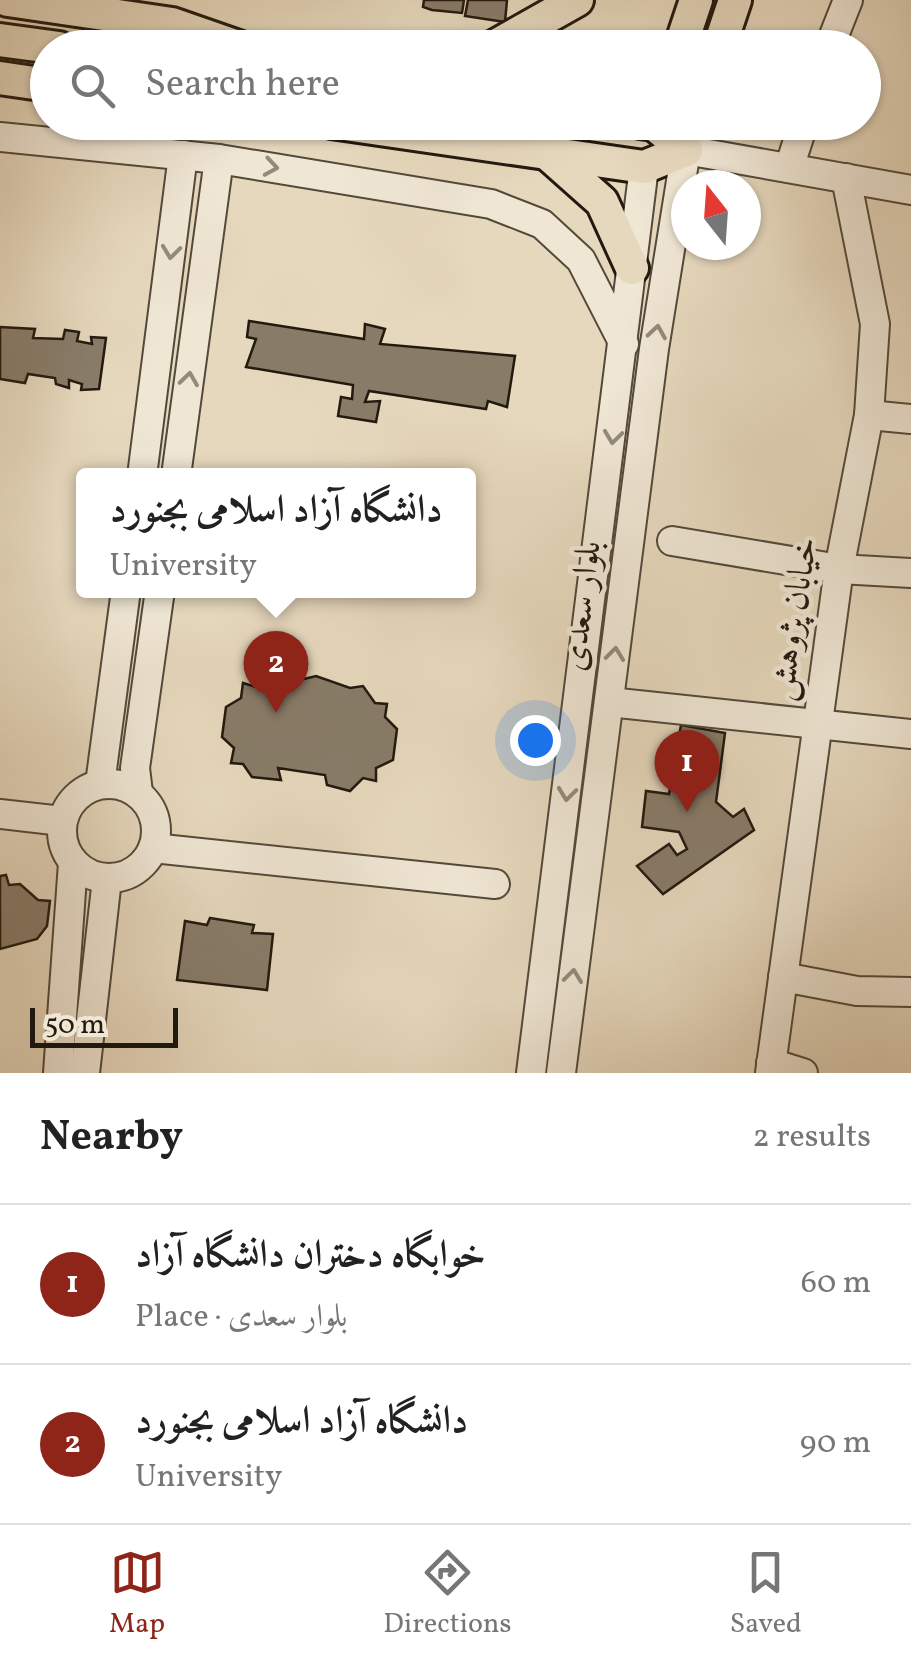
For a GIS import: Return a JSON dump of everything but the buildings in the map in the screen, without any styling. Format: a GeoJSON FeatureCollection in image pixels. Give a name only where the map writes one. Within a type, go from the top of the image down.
{"type":"FeatureCollection","features":[{"type":"Feature","properties":{"kind":"main road"},"geometry":{"type":"LineString","coordinates":[[8,0],[172,24],[190,30]]}},
{"type":"Feature","properties":{"kind":"main road"},"geometry":{"type":"LineString","coordinates":[[524,30],[578,0]]}},
{"type":"Feature","properties":{"kind":"main road"},"geometry":{"type":"LineString","coordinates":[[686,30],[696,0]]}},
{"type":"Feature","properties":{"kind":"main road"},"geometry":{"type":"LineString","coordinates":[[725,30],[736,0]]}},
{"type":"Feature","properties":{"kind":"main road"},"geometry":{"type":"LineString","coordinates":[[0,40],[30,44]]}},
{"type":"Feature","properties":{"kind":"main road"},"geometry":{"type":"LineString","coordinates":[[0,78],[30,82]]}},
{"type":"Feature","properties":{"kind":"main road"},"geometry":{"type":"LineString","coordinates":[[463,140],[644,166],[684,140]]}},
{"type":"Feature","properties":{"kind":"main road"},"geometry":{"type":"LineString","coordinates":[[644,166],[648,140]]}},
{"type":"Feature","properties":{"kind":"main road"},"geometry":{"type":"LineString","coordinates":[[545,151],[602,202],[632,268]]}},
{"type":"Feature","properties":{"kind":"street"},"geometry":{"type":"LineString","coordinates":[[836,30],[848,0]]}},
{"type":"Feature","properties":{"kind":"street"},"geometry":{"type":"LineString","coordinates":[[0,137],[30,140]]}},
{"type":"Feature","properties":{"kind":"street"},"geometry":{"type":"LineString","coordinates":[[30,140],[218,159],[491,204],[542,224],[581,260],[625,346]]}},
{"type":"Feature","properties":{"kind":"street","name":"بلوار سعدی"},"geometry":{"type":"LineString","coordinates":[[561,1073],[654,350],[689,140]]}},
{"type":"Feature","properties":{"kind":"street"},"geometry":{"type":"LineString","coordinates":[[702,140],[789,168],[911,190]]}},
{"type":"Feature","properties":{"kind":"street"},"geometry":{"type":"LineString","coordinates":[[789,168],[798,140]]}},
{"type":"Feature","properties":{"kind":"street"},"geometry":{"type":"LineString","coordinates":[[143,468],[183,155]]}},
{"type":"Feature","properties":{"kind":"street"},"geometry":{"type":"LineString","coordinates":[[177,468],[218,159]]}},
{"type":"Feature","properties":{"kind":"street","name":"بلوار سعدی"},"geometry":{"type":"LineString","coordinates":[[531,1073],[625,346],[644,166]]}},
{"type":"Feature","properties":{"kind":"street","name":"خیابان پژوهش"},"geometry":{"type":"LineString","coordinates":[[770,1068],[839,569],[869,415],[875,324],[846,178]]}},
{"type":"Feature","properties":{"kind":"street"},"geometry":{"type":"LineString","coordinates":[[869,415],[911,418]]}},
{"type":"Feature","properties":{"kind":"street"},"geometry":{"type":"LineString","coordinates":[[672,541],[839,569],[911,573]]}},
{"type":"Feature","properties":{"kind":"street"},"geometry":{"type":"LineString","coordinates":[[100,784],[125,598]]}},
{"type":"Feature","properties":{"kind":"street"},"geometry":{"type":"LineString","coordinates":[[138,793],[136,768],[159,598]]}},
{"type":"Feature","properties":{"kind":"street"},"geometry":{"type":"LineString","coordinates":[[608,702],[911,734]]}},
{"type":"Feature","properties":{"kind":"street"},"geometry":{"type":"LineString","coordinates":[[100,784],[120,784],[138,793],[151,808],[156,828],[154,848],[135,871],[107,879],[88,874],[73,863],[62,843],[62,821],[69,804],[82,791],[100,784]]}},
{"type":"Feature","properties":{"kind":"street"},"geometry":{"type":"LineString","coordinates":[[0,814],[62,821]]}},
{"type":"Feature","properties":{"kind":"street"},"geometry":{"type":"LineString","coordinates":[[154,848],[495,884]]}},
{"type":"Feature","properties":{"kind":"street"},"geometry":{"type":"LineString","coordinates":[[58,1073],[73,863]]}},
{"type":"Feature","properties":{"kind":"street"},"geometry":{"type":"LineString","coordinates":[[85,1073],[107,879]]}},
{"type":"Feature","properties":{"kind":"street"},"geometry":{"type":"LineString","coordinates":[[783,976],[857,990],[911,992]]}},
{"type":"Feature","properties":{"kind":"street"},"geometry":{"type":"LineString","coordinates":[[770,1068],[803,1073]]}},
{"type":"Feature","properties":{"kind":"place","name":"دانشگاه آزاد اسلامی بجنورد"},"geometry":{"type":"Point","coordinates":[276,713]}},
{"type":"Feature","properties":{"kind":"place","name":"خوابگاه دختران دانشگاه آزاد"},"geometry":{"type":"Point","coordinates":[687,812]}}]}
